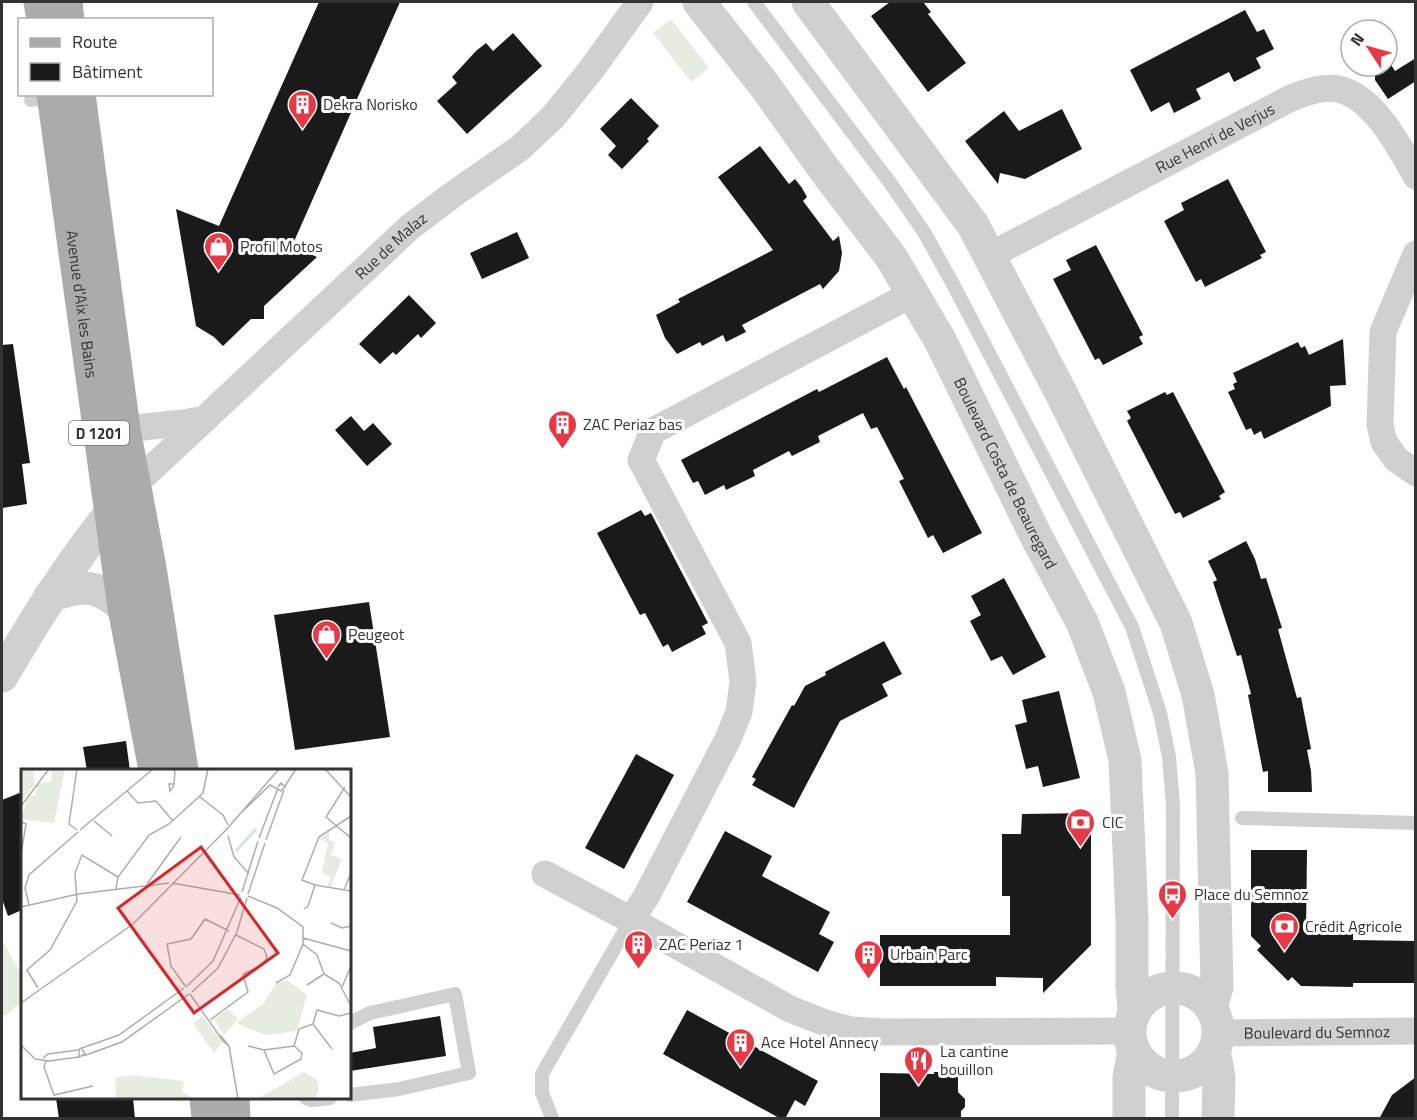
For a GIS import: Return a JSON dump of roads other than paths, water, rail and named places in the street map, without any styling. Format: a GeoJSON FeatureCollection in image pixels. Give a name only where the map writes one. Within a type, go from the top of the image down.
{"type":"FeatureCollection","features":[{"type":"Feature","properties":{"kind":"main road"},"geometry":{"type":"LineString","coordinates":[[40,2],[43,18]]}},
{"type":"Feature","properties":{"kind":"main road"},"geometry":{"type":"LineString","coordinates":[[66,2],[69,18]]}},
{"type":"Feature","properties":{"kind":"main road","name":"Avenue d'Aix les Bains"},"geometry":{"type":"LineString","coordinates":[[56,96],[150,568],[182,769]]}},
{"type":"Feature","properties":{"kind":"main road","name":"Avenue d'Aix les Bains"},"geometry":{"type":"LineString","coordinates":[[56,96],[110,514],[124,608],[155,769]]}},
{"type":"Feature","properties":{"kind":"main road"},"geometry":{"type":"LineString","coordinates":[[110,514],[134,485]]}},
{"type":"Feature","properties":{"kind":"main road"},"geometry":{"type":"LineString","coordinates":[[206,1099],[208,1119]]}},
{"type":"Feature","properties":{"kind":"main road"},"geometry":{"type":"LineString","coordinates":[[233,1099],[234,1119]]}},
{"type":"Feature","properties":{"kind":"street","name":"Rue de Malaz"},"geometry":{"type":"LineString","coordinates":[[134,485],[410,226],[520,148],[553,117],[591,70],[640,2]]}},
{"type":"Feature","properties":{"kind":"street","name":"Boulevard Costa de Beauregard"},"geometry":{"type":"LineString","coordinates":[[699,2],[765,86],[824,169],[891,256],[940,340],[1036,536],[1082,622],[1109,692],[1125,760],[1131,908],[1132,1031],[1129,1119]]}},
{"type":"Feature","properties":{"kind":"street"},"geometry":{"type":"LineString","coordinates":[[808,2],[973,225],[1071,412],[1176,623],[1198,695],[1212,773],[1217,987],[1214,1030],[1207,1061],[1197,1070],[1185,1075],[1171,1076],[1149,1069],[1140,1061],[1132,1031],[1141,1002],[1150,994],[1173,987],[1200,996],[1214,1030],[1219,1077],[1218,1119]]}},
{"type":"Feature","properties":{"kind":"street","name":"Rue Henri de Verjus"},"geometry":{"type":"LineString","coordinates":[[989,256],[1291,98],[1318,89],[1346,91],[1366,104],[1384,125],[1416,176]]}},
{"type":"Feature","properties":{"kind":"street"},"geometry":{"type":"LineString","coordinates":[[1416,254],[1383,332],[1380,425],[1384,442],[1396,459],[1416,473]]}},
{"type":"Feature","properties":{"kind":"street"},"geometry":{"type":"LineString","coordinates":[[630,920],[646,897],[728,739],[739,712],[743,682],[738,644],[641,460],[653,431],[912,294]]}},
{"type":"Feature","properties":{"kind":"street"},"geometry":{"type":"LineString","coordinates":[[124,429],[205,419]]}},
{"type":"Feature","properties":{"kind":"street"},"geometry":{"type":"LineString","coordinates":[[2,676],[50,596],[110,514]]}},
{"type":"Feature","properties":{"kind":"street"},"geometry":{"type":"LineString","coordinates":[[50,596],[77,588],[97,589],[112,597],[124,608]]}},
{"type":"Feature","properties":{"kind":"street"},"geometry":{"type":"LineString","coordinates":[[545,874],[790,1009],[828,1024],[852,1030],[908,1032],[1132,1031]]}},
{"type":"Feature","properties":{"kind":"street","name":"Boulevard du Semnoz"},"geometry":{"type":"LineString","coordinates":[[1214,1030],[1416,1031]]}},
{"type":"Feature","properties":{"kind":"lane"},"geometry":{"type":"LineString","coordinates":[[754,2],[891,184],[924,232],[1132,627],[1149,675],[1169,757],[1173,805],[1172,1119]]}},
{"type":"Feature","properties":{"kind":"lane"},"geometry":{"type":"LineString","coordinates":[[1242,818],[1416,823]]}},
{"type":"Feature","properties":{"kind":"lane"},"geometry":{"type":"LineString","coordinates":[[552,1119],[542,1093],[542,1074],[630,920]]}},
{"type":"Feature","properties":{"kind":"lane"},"geometry":{"type":"LineString","coordinates":[[351,1022],[370,1012],[455,994],[469,1073],[399,1089],[351,1095]]}},
{"type":"Feature","properties":{"kind":"place","name":"Dekra Norisko"},"geometry":{"type":"Point","coordinates":[302,130]}},
{"type":"Feature","properties":{"kind":"place","name":"Profil Motos"},"geometry":{"type":"Point","coordinates":[219,272]}},
{"type":"Feature","properties":{"kind":"place","name":"ZAC Periaz bas"},"geometry":{"type":"Point","coordinates":[562,450]}},
{"type":"Feature","properties":{"kind":"place","name":"Peugeot"},"geometry":{"type":"Point","coordinates":[327,660]}},
{"type":"Feature","properties":{"kind":"place","name":"CIC"},"geometry":{"type":"Point","coordinates":[1081,848]}},
{"type":"Feature","properties":{"kind":"place","name":"Place du Semnoz"},"geometry":{"type":"Point","coordinates":[1173,920]}},
{"type":"Feature","properties":{"kind":"place","name":"Crédit Agricole"},"geometry":{"type":"Point","coordinates":[1284,952]}},
{"type":"Feature","properties":{"kind":"place","name":"ZAC Periaz 1"},"geometry":{"type":"Point","coordinates":[638,970]}},
{"type":"Feature","properties":{"kind":"place","name":"Urbain Parc"},"geometry":{"type":"Point","coordinates":[869,980]}},
{"type":"Feature","properties":{"kind":"place","name":"Ace Hotel Annecy"},"geometry":{"type":"Point","coordinates":[740,1068]}},
{"type":"Feature","properties":{"kind":"place","name":"La cantine bouillon"},"geometry":{"type":"Point","coordinates":[919,1086]}}]}
